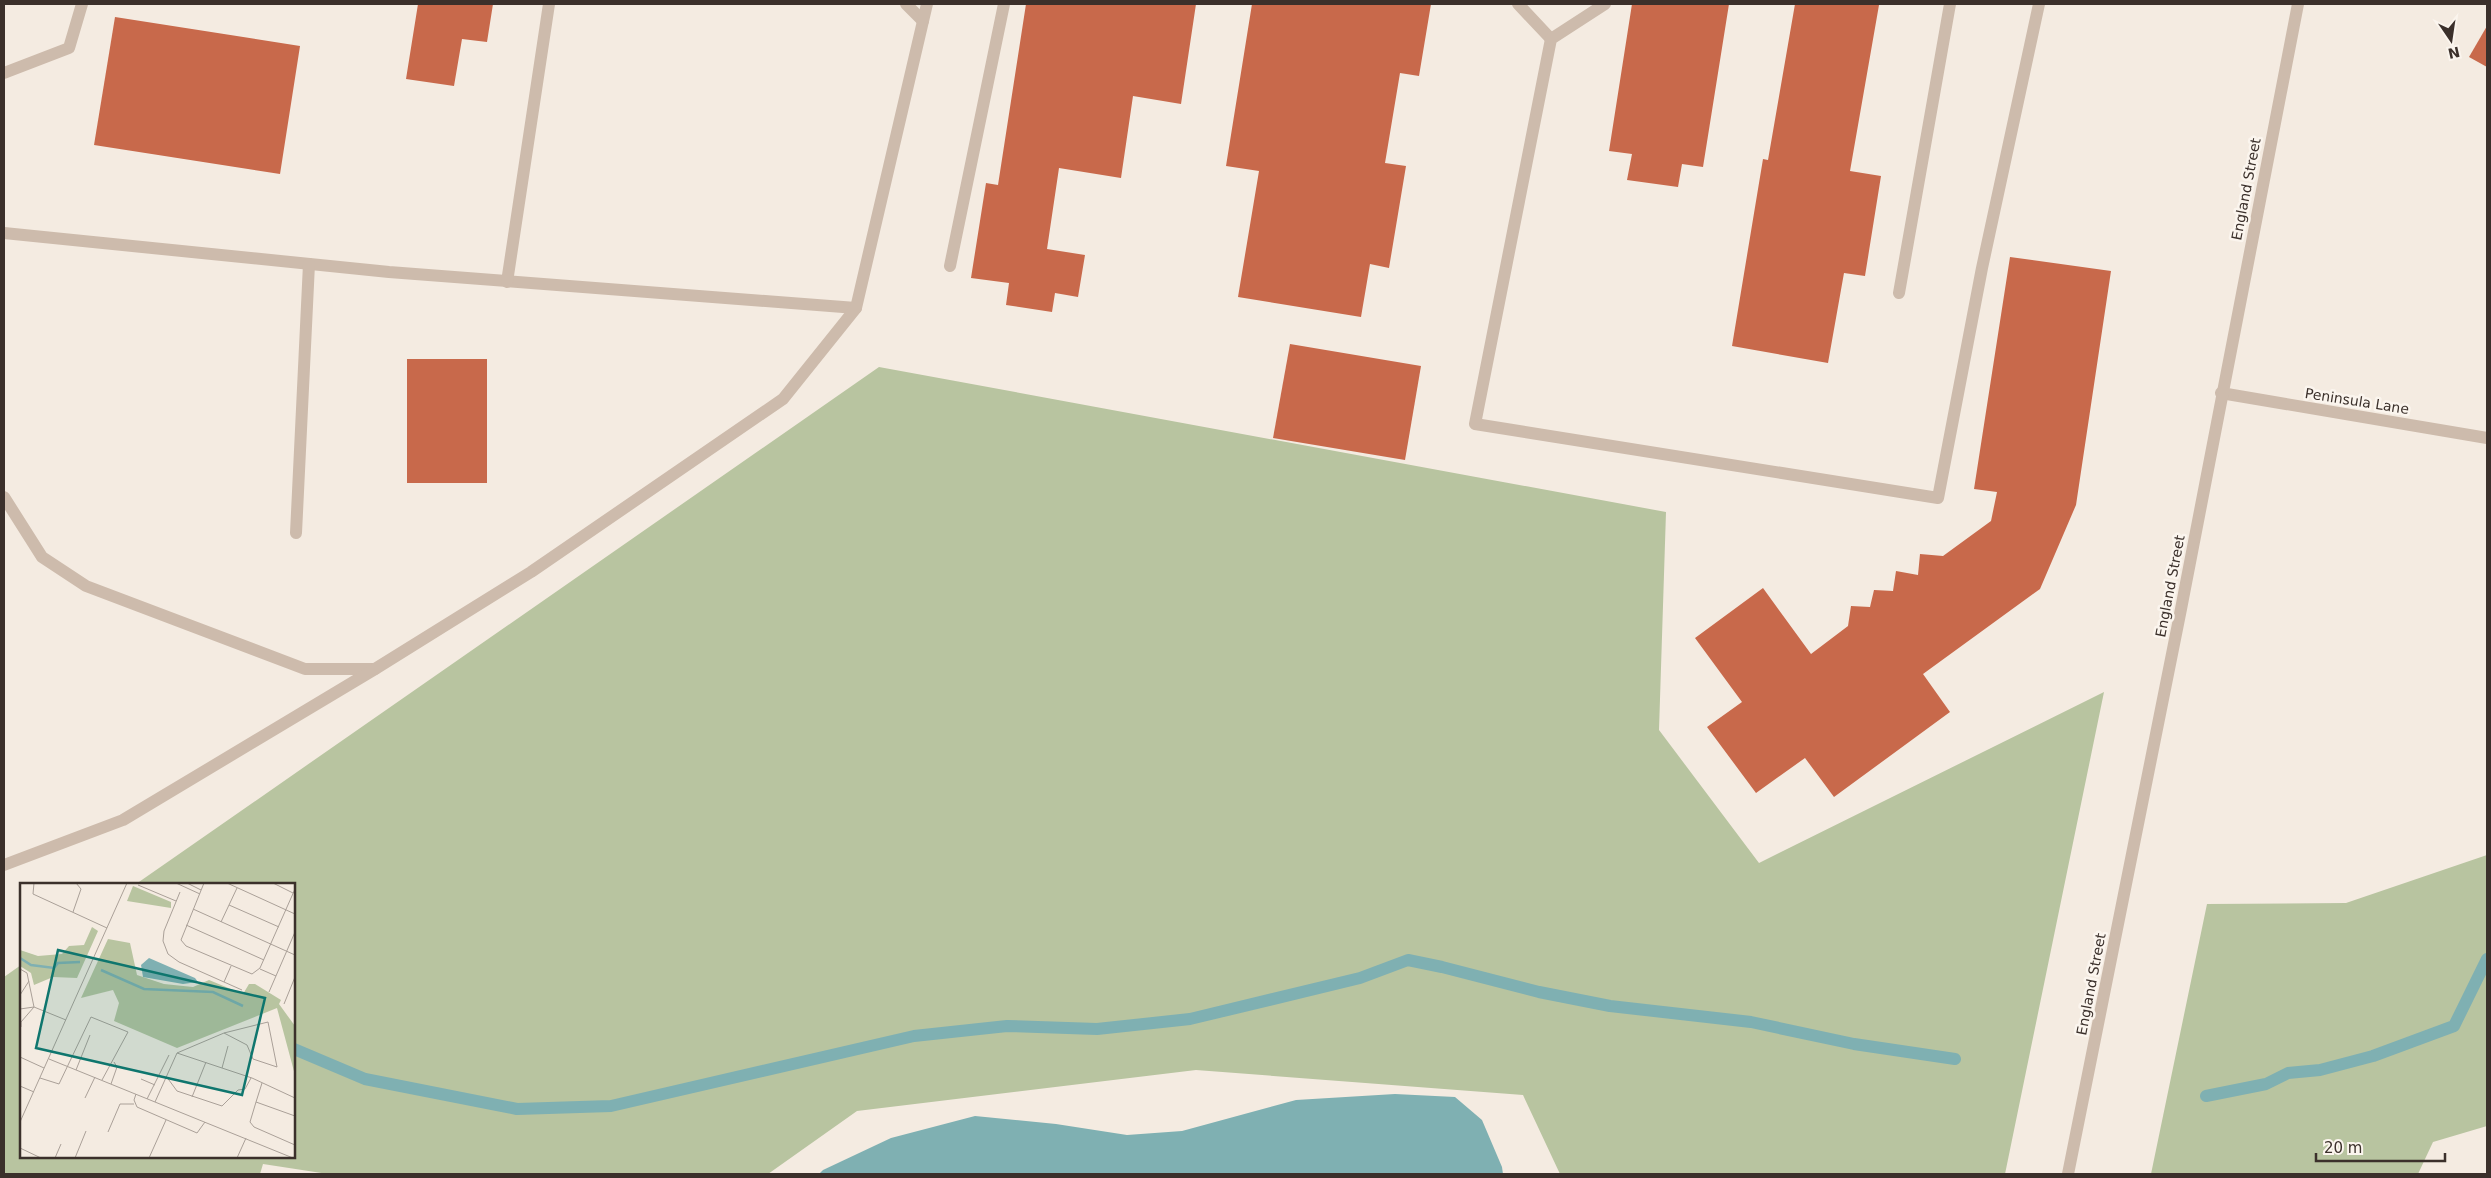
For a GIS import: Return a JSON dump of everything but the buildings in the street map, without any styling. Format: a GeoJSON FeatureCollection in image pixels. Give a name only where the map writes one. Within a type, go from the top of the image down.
{"type":"FeatureCollection","features":[{"type":"Feature","properties":{"kind":"street"},"geometry":{"type":"LineString","coordinates":[[4,73],[69,48],[82,4]]}},
{"type":"Feature","properties":{"kind":"street"},"geometry":{"type":"LineString","coordinates":[[507,282],[549,4]]}},
{"type":"Feature","properties":{"kind":"street"},"geometry":{"type":"LineString","coordinates":[[906,4],[923,21]]}},
{"type":"Feature","properties":{"kind":"street"},"geometry":{"type":"LineString","coordinates":[[4,865],[123,820],[375,670],[531,572],[783,399],[856,308],[927,4]]}},
{"type":"Feature","properties":{"kind":"street"},"geometry":{"type":"LineString","coordinates":[[950,266],[1004,4]]}},
{"type":"Feature","properties":{"kind":"street"},"geometry":{"type":"LineString","coordinates":[[1518,4],[1552,39]]}},
{"type":"Feature","properties":{"kind":"street"},"geometry":{"type":"LineString","coordinates":[[1605,4],[1552,39],[1475,424],[1938,498],[1982,268],[2039,4]]}},
{"type":"Feature","properties":{"kind":"street"},"geometry":{"type":"LineString","coordinates":[[1900,293],[1950,4]]}},
{"type":"Feature","properties":{"kind":"street","name":"England Street"},"geometry":{"type":"LineString","coordinates":[[2068,1174],[2298,4]]}},
{"type":"Feature","properties":{"kind":"street"},"geometry":{"type":"LineString","coordinates":[[4,233],[507,282],[856,308]]}},
{"type":"Feature","properties":{"kind":"street"},"geometry":{"type":"LineString","coordinates":[[296,534],[309,264]]}},
{"type":"Feature","properties":{"kind":"street","name":"Peninsula Lane"},"geometry":{"type":"LineString","coordinates":[[2222,393],[2487,438]]}},
{"type":"Feature","properties":{"kind":"street"},"geometry":{"type":"LineString","coordinates":[[4,497],[42,557],[86,586],[305,669],[375,670]]}},
{"type":"Feature","properties":{"kind":"green space"},"geometry":{"type":"Polygon","coordinates":[[[879,367],[1666,512],[1659,730],[1759,863],[2104,692],[2005,1174],[1560,1174],[1523,1095],[1196,1070],[857,1111],[768,1174],[328,1174],[263,1164],[260,1174],[4,1174],[4,977],[20,966],[20,1158],[295,1158],[295,883],[137,883],[879,367]]]}},
{"type":"Feature","properties":{"kind":"green space"},"geometry":{"type":"Polygon","coordinates":[[[2487,855],[2487,1126],[2433,1142],[2418,1174],[2151,1174],[2207,904],[2346,903],[2487,855]]]}},
{"type":"Feature","properties":{"kind":"water"},"geometry":{"type":"Polygon","coordinates":[[[1395,1094],[1455,1097],[1482,1120],[1502,1167],[1503,1174],[819,1174],[823,1170],[891,1138],[975,1116],[1056,1124],[1127,1135],[1182,1131],[1296,1100],[1395,1094]]]}},
{"type":"Feature","properties":{"kind":"waterway"},"geometry":{"type":"LineString","coordinates":[[2206,1096],[2266,1084],[2288,1073],[2320,1070],[2373,1056],[2454,1026],[2487,959]]}},
{"type":"Feature","properties":{"kind":"waterway"},"geometry":{"type":"LineString","coordinates":[[295,1049],[365,1079],[517,1109],[611,1106],[914,1036],[1007,1026],[1097,1029],[1190,1019],[1360,978],[1408,960],[1539,992],[1610,1006],[1751,1022],[1854,1044],[1955,1059]]}}]}
